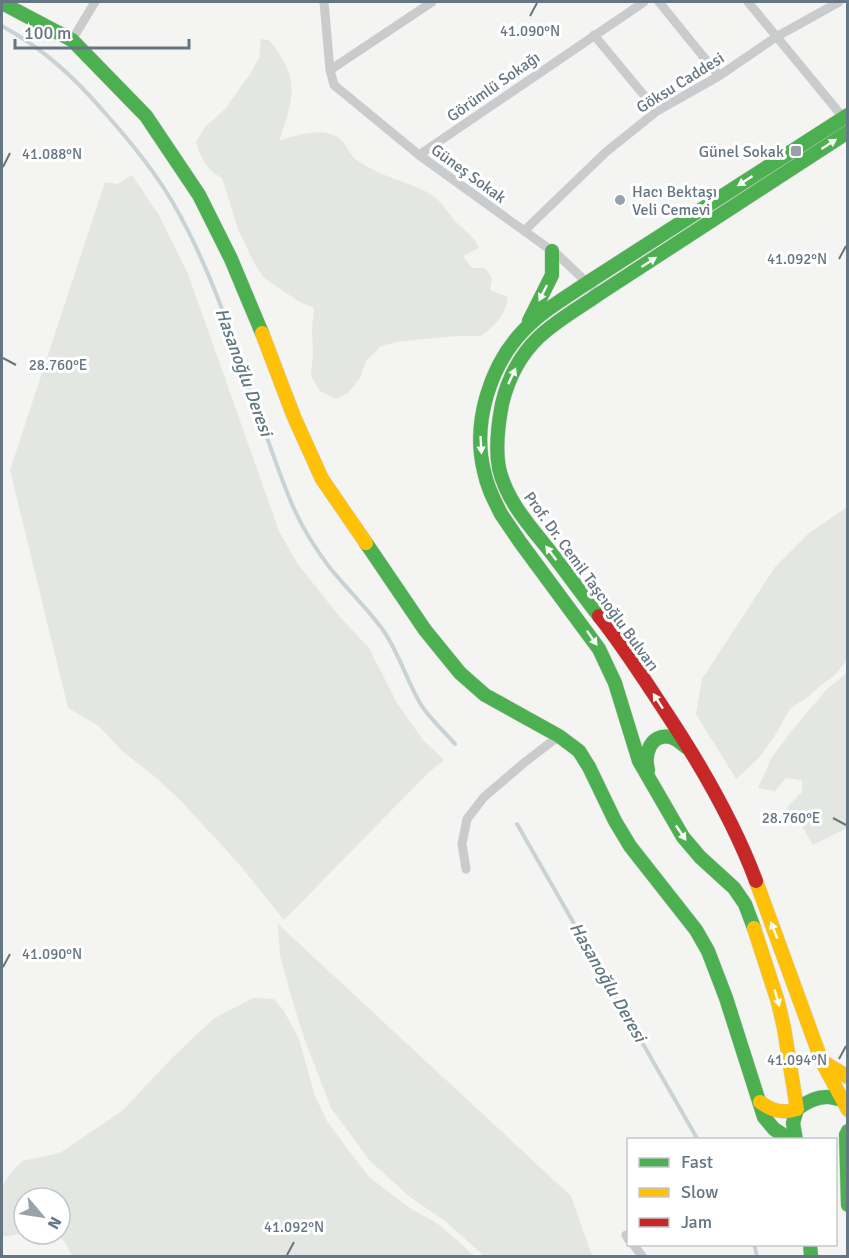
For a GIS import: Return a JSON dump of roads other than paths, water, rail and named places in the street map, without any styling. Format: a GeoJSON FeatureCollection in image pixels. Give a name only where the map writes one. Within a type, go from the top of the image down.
{"type":"FeatureCollection","features":[{"type":"Feature","properties":{"kind":"main road"},"geometry":{"type":"LineString","coordinates":[[2,3],[72,40],[146,116],[199,195],[231,259],[294,417],[322,479],[425,630],[460,674],[485,695],[559,736],[579,751],[630,846],[696,930],[708,951],[767,1122],[788,1138]]}},
{"type":"Feature","properties":{"kind":"main road","name":"Prof. Dr. Cemil Taşcıoğlu Bulvarı"},"geometry":{"type":"LineString","coordinates":[[796,1138],[793,1124],[797,1109],[784,1028],[768,969],[744,904],[734,888],[700,858],[683,837],[633,748],[615,682],[605,658],[500,512],[486,481],[482,462],[481,432],[485,403],[496,370],[522,332],[543,313],[846,119]]}},
{"type":"Feature","properties":{"kind":"main road","name":"Prof. Dr. Cemil Taşcıoğlu Bulvarı"},"geometry":{"type":"LineString","coordinates":[[846,1104],[822,1062],[750,865],[723,807],[691,751],[625,650],[509,496],[499,466],[497,437],[499,415],[514,371],[538,338],[600,294],[848,132]]}},
{"type":"Feature","properties":{"kind":"main road"},"geometry":{"type":"LineString","coordinates":[[522,332],[552,275],[552,251]]}},
{"type":"Feature","properties":{"kind":"main road"},"geometry":{"type":"LineString","coordinates":[[664,806],[645,761],[648,747],[666,736],[676,739],[691,751]]}},
{"type":"Feature","properties":{"kind":"main road"},"geometry":{"type":"LineString","coordinates":[[822,1062],[848,1077]]}},
{"type":"Feature","properties":{"kind":"main road"},"geometry":{"type":"LineString","coordinates":[[760,1102],[777,1112],[789,1112],[818,1098],[828,1097],[846,1104]]}},
{"type":"Feature","properties":{"kind":"main road"},"geometry":{"type":"LineString","coordinates":[[837,1145],[847,1133]]}},
{"type":"Feature","properties":{"kind":"main road"},"geometry":{"type":"LineString","coordinates":[[847,1133],[848,1205]]}},
{"type":"Feature","properties":{"kind":"street"},"geometry":{"type":"LineString","coordinates":[[72,40],[95,2]]}},
{"type":"Feature","properties":{"kind":"street"},"geometry":{"type":"LineString","coordinates":[[324,2],[330,70],[432,2]]}},
{"type":"Feature","properties":{"kind":"street","name":"Görümlü Sokağı"},"geometry":{"type":"LineString","coordinates":[[419,155],[644,2]]}},
{"type":"Feature","properties":{"kind":"street"},"geometry":{"type":"LineString","coordinates":[[659,2],[719,76]]}},
{"type":"Feature","properties":{"kind":"street"},"geometry":{"type":"LineString","coordinates":[[748,2],[846,119]]}},
{"type":"Feature","properties":{"kind":"street","name":"Göksu Caddesi"},"geometry":{"type":"LineString","coordinates":[[524,231],[606,152],[657,111],[719,76],[776,37],[833,3]]}},
{"type":"Feature","properties":{"kind":"street"},"geometry":{"type":"LineString","coordinates":[[594,35],[657,111]]}},
{"type":"Feature","properties":{"kind":"street","name":"Güneş Sokak"},"geometry":{"type":"LineString","coordinates":[[330,70],[334,85],[419,155],[552,251],[600,294]]}},
{"type":"Feature","properties":{"kind":"street"},"geometry":{"type":"LineString","coordinates":[[466,869],[462,844],[467,819],[484,797],[559,736]]}},
{"type":"Feature","properties":{"kind":"waterway","name":"Hasanoğlu Deresi"},"geometry":{"type":"LineString","coordinates":[[2,26],[45,54],[82,87],[150,167],[166,191],[192,238],[208,274],[277,465],[299,519],[330,568],[383,630],[420,703],[455,744]]}},
{"type":"Feature","properties":{"kind":"waterway","name":"Hasanoğlu Deresi"},"geometry":{"type":"LineString","coordinates":[[517,824],[697,1138]]}},
{"type":"Feature","properties":{"kind":"waterway","name":"Hasanoğlu Deresi"},"geometry":{"type":"LineString","coordinates":[[754,1246],[757,1256]]}},
{"type":"Feature","properties":{"kind":"place","name":"Günel Sokak"},"geometry":{"type":"Point","coordinates":[796,151]}},
{"type":"Feature","properties":{"kind":"place","name":"Hacı Bektaşı Veli Cemevi"},"geometry":{"type":"Point","coordinates":[620,200]}}]}
